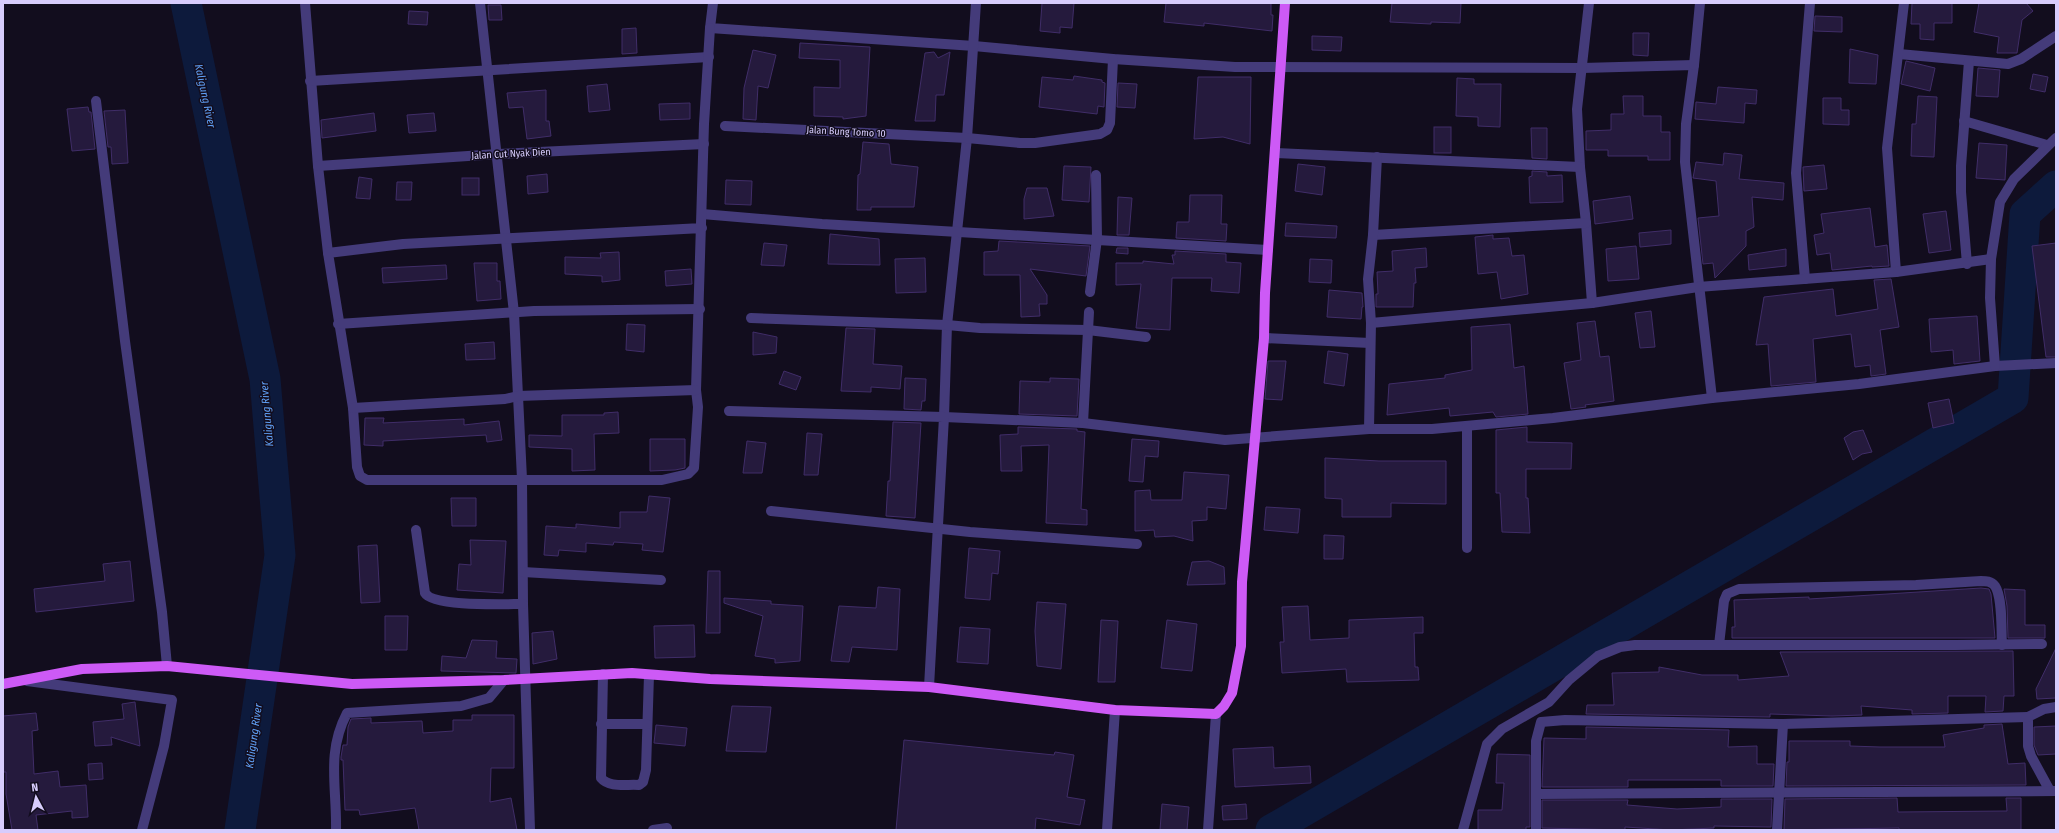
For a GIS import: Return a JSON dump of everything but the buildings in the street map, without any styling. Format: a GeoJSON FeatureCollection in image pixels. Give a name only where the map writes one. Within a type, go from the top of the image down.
{"type":"FeatureCollection","features":[{"type":"Feature","properties":{"kind":"main road"},"geometry":{"type":"LineString","coordinates":[[3,684],[82,669],[167,666],[352,684],[504,680],[632,673],[929,688],[1116,710],[1216,714],[1224,706],[1232,692],[1241,646],[1242,582],[1264,338],[1268,250],[1282,67],[1285,3]]}},
{"type":"Feature","properties":{"kind":"street"},"geometry":{"type":"LineString","coordinates":[[305,3],[310,81],[328,253],[338,324],[353,408],[357,467],[360,476],[367,480],[662,480],[688,474],[694,468],[698,406],[696,390],[700,310],[704,124],[713,3]]}},
{"type":"Feature","properties":{"kind":"street"},"geometry":{"type":"LineString","coordinates":[[480,3],[498,154],[514,313],[522,479],[523,604],[530,830]]}},
{"type":"Feature","properties":{"kind":"street"},"geometry":{"type":"LineString","coordinates":[[929,688],[944,417],[947,325],[967,138],[976,3]]}},
{"type":"Feature","properties":{"kind":"street"},"geometry":{"type":"LineString","coordinates":[[1589,3],[1577,109],[1580,168],[1592,303]]}},
{"type":"Feature","properties":{"kind":"street"},"geometry":{"type":"LineString","coordinates":[[1700,3],[1686,124],[1685,162],[1698,287],[1712,398]]}},
{"type":"Feature","properties":{"kind":"street"},"geometry":{"type":"LineString","coordinates":[[1805,279],[1796,173],[1810,3]]}},
{"type":"Feature","properties":{"kind":"street"},"geometry":{"type":"LineString","coordinates":[[1896,272],[1888,148],[1904,3]]}},
{"type":"Feature","properties":{"kind":"street"},"geometry":{"type":"LineString","coordinates":[[710,28],[974,46],[1113,59],[1235,67],[1582,68],[1694,65]]}},
{"type":"Feature","properties":{"kind":"street"},"geometry":{"type":"LineString","coordinates":[[1899,54],[1969,61],[2015,63],[2056,36]]}},
{"type":"Feature","properties":{"kind":"street"},"geometry":{"type":"LineString","coordinates":[[310,81],[709,57]]}},
{"type":"Feature","properties":{"kind":"street","name":"Jalan Bung Tomo 10"},"geometry":{"type":"LineString","coordinates":[[725,126],[967,138],[1035,143],[1104,133],[1110,123],[1113,59]]}},
{"type":"Feature","properties":{"kind":"street"},"geometry":{"type":"LineString","coordinates":[[1967,264],[1961,192],[1964,121],[1969,61]]}},
{"type":"Feature","properties":{"kind":"street"},"geometry":{"type":"LineString","coordinates":[[96,101],[109,197],[125,341],[162,612],[167,666]]}},
{"type":"Feature","properties":{"kind":"street"},"geometry":{"type":"LineString","coordinates":[[1964,121],[2047,145]]}},
{"type":"Feature","properties":{"kind":"street"},"geometry":{"type":"LineString","coordinates":[[1999,366],[1990,298],[1992,259],[2000,202],[2014,179],[2047,145],[2056,138]]}},
{"type":"Feature","properties":{"kind":"street","name":"Jalan Cut Nyak Dien"},"geometry":{"type":"LineString","coordinates":[[318,166],[498,154],[704,144]]}},
{"type":"Feature","properties":{"kind":"street"},"geometry":{"type":"LineString","coordinates":[[1276,153],[1580,168]]}},
{"type":"Feature","properties":{"kind":"street"},"geometry":{"type":"LineString","coordinates":[[1369,429],[1371,323],[1368,279],[1373,235],[1378,157]]}},
{"type":"Feature","properties":{"kind":"street"},"geometry":{"type":"LineString","coordinates":[[1090,292],[1097,239],[1096,175]]}},
{"type":"Feature","properties":{"kind":"street"},"geometry":{"type":"LineString","coordinates":[[702,214],[822,224],[1268,250]]}},
{"type":"Feature","properties":{"kind":"street"},"geometry":{"type":"LineString","coordinates":[[1373,235],[1586,223]]}},
{"type":"Feature","properties":{"kind":"street"},"geometry":{"type":"LineString","coordinates":[[328,253],[403,244],[702,228]]}},
{"type":"Feature","properties":{"kind":"street"},"geometry":{"type":"LineString","coordinates":[[1371,323],[1592,303],[1698,287],[1896,272],[1967,264],[1992,259]]}},
{"type":"Feature","properties":{"kind":"street"},"geometry":{"type":"LineString","coordinates":[[338,324],[514,313],[700,310]]}},
{"type":"Feature","properties":{"kind":"street"},"geometry":{"type":"LineString","coordinates":[[1083,423],[1089,312]]}},
{"type":"Feature","properties":{"kind":"street"},"geometry":{"type":"LineString","coordinates":[[751,318],[947,325],[980,328],[1088,330],[1146,337]]}},
{"type":"Feature","properties":{"kind":"street"},"geometry":{"type":"LineString","coordinates":[[1264,338],[1370,343]]}},
{"type":"Feature","properties":{"kind":"street"},"geometry":{"type":"LineString","coordinates":[[728,411],[944,417],[1083,423],[1225,440],[1369,429],[1432,429],[1467,426],[1553,418],[1712,398],[1858,384],[1999,366],[2045,362],[2056,363]]}},
{"type":"Feature","properties":{"kind":"street"},"geometry":{"type":"LineString","coordinates":[[353,408],[505,399],[518,396],[696,390]]}},
{"type":"Feature","properties":{"kind":"street"},"geometry":{"type":"LineString","coordinates":[[1467,426],[1467,548]]}},
{"type":"Feature","properties":{"kind":"street"},"geometry":{"type":"LineString","coordinates":[[771,511],[937,529],[1137,544]]}},
{"type":"Feature","properties":{"kind":"street"},"geometry":{"type":"LineString","coordinates":[[416,530],[425,593],[427,597],[442,602],[523,604]]}},
{"type":"Feature","properties":{"kind":"street"},"geometry":{"type":"LineString","coordinates":[[523,572],[661,580]]}},
{"type":"Feature","properties":{"kind":"street"},"geometry":{"type":"LineString","coordinates":[[1719,645],[1724,601],[1727,594],[1735,590],[1916,585],[1988,581],[1996,587],[1999,601],[2002,645]]}},
{"type":"Feature","properties":{"kind":"street"},"geometry":{"type":"LineString","coordinates":[[1463,830],[1487,744],[1502,729],[1549,702],[1569,680],[1598,656],[1610,650],[1630,645],[2042,644]]}},
{"type":"Feature","properties":{"kind":"street"},"geometry":{"type":"LineString","coordinates":[[603,674],[601,778],[604,783],[639,785],[643,782],[646,770],[649,675]]}},
{"type":"Feature","properties":{"kind":"street"},"geometry":{"type":"LineString","coordinates":[[25,680],[172,700],[164,746],[142,830]]}},
{"type":"Feature","properties":{"kind":"street"},"geometry":{"type":"LineString","coordinates":[[336,830],[333,756],[339,728],[347,712],[461,706],[489,698],[504,680]]}},
{"type":"Feature","properties":{"kind":"street"},"geometry":{"type":"LineString","coordinates":[[1536,830],[1536,741],[1541,722],[1549,702]]}},
{"type":"Feature","properties":{"kind":"street"},"geometry":{"type":"LineString","coordinates":[[1541,722],[1566,720],[1783,724],[2028,717],[2044,709],[2056,707]]}},
{"type":"Feature","properties":{"kind":"street"},"geometry":{"type":"LineString","coordinates":[[1107,830],[1116,710]]}},
{"type":"Feature","properties":{"kind":"street"},"geometry":{"type":"LineString","coordinates":[[1208,830],[1216,714]]}},
{"type":"Feature","properties":{"kind":"street"},"geometry":{"type":"LineString","coordinates":[[2028,717],[2028,746],[2031,756],[2053,791]]}},
{"type":"Feature","properties":{"kind":"street"},"geometry":{"type":"LineString","coordinates":[[601,724],[647,724]]}},
{"type":"Feature","properties":{"kind":"street"},"geometry":{"type":"LineString","coordinates":[[1777,830],[1783,724]]}},
{"type":"Feature","properties":{"kind":"street"},"geometry":{"type":"LineString","coordinates":[[1536,794],[2053,791]]}},
{"type":"Feature","properties":{"kind":"street"},"geometry":{"type":"LineString","coordinates":[[653,830],[667,828]]}},
{"type":"Feature","properties":{"kind":"waterway","name":"Kaligung River"},"geometry":{"type":"LineString","coordinates":[[186,3],[265,379],[280,555],[240,830]]}},
{"type":"Feature","properties":{"kind":"waterway"},"geometry":{"type":"LineString","coordinates":[[1271,830],[2013,398],[2025,214],[2056,186]]}}]}
